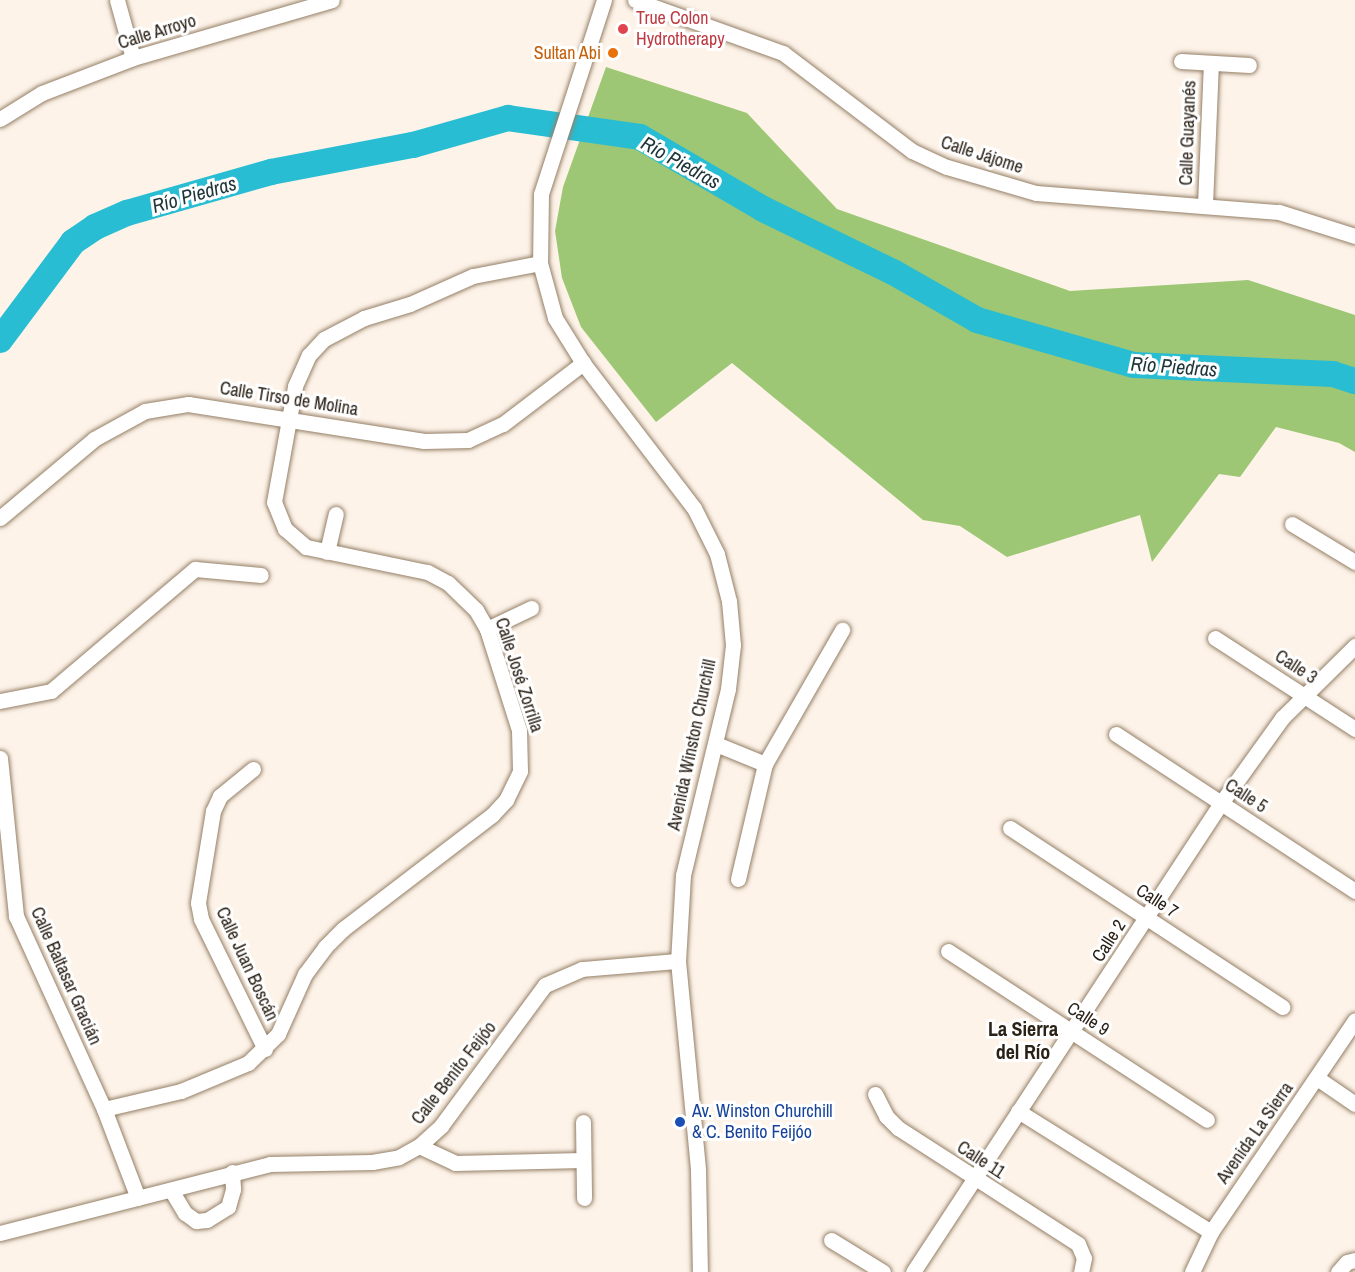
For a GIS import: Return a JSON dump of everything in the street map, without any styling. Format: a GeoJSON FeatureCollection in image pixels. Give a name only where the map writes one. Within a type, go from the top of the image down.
{"type":"FeatureCollection","features":[{"type":"Feature","properties":{"kind":"street"},"geometry":{"type":"LineString","coordinates":[[117,0],[133,58]]}},
{"type":"Feature","properties":{"kind":"street","name":"Calle Arroyo"},"geometry":{"type":"LineString","coordinates":[[0,118],[42,93],[133,58],[332,0]]}},
{"type":"Feature","properties":{"kind":"street","name":"Avenida Winston Churchill"},"geometry":{"type":"LineString","coordinates":[[604,0],[541,194],[540,263],[555,318],[583,363],[694,508],[717,554],[729,600],[732,645],[716,744],[683,875],[678,961],[698,1170],[700,1272]]}},
{"type":"Feature","properties":{"kind":"street","name":"Calle Jájome"},"geometry":{"type":"LineString","coordinates":[[635,0],[783,53],[912,151],[947,167],[1036,193],[1279,212],[1355,236]]}},
{"type":"Feature","properties":{"kind":"street"},"geometry":{"type":"LineString","coordinates":[[1181,61],[1249,65]]}},
{"type":"Feature","properties":{"kind":"street","name":"Calle Guayanés"},"geometry":{"type":"LineString","coordinates":[[1205,205],[1210,63]]}},
{"type":"Feature","properties":{"kind":"street","name":"Calle José Zorrilla"},"geometry":{"type":"LineString","coordinates":[[104,1109],[181,1091],[248,1063],[265,1049],[288,1017],[305,974],[325,947],[343,929],[492,815],[506,800],[520,771],[522,751],[519,730],[487,629],[463,595],[427,572],[327,552],[295,539],[285,529],[274,502],[295,386],[309,355],[341,327],[410,304],[473,276],[540,263]]}},
{"type":"Feature","properties":{"kind":"street","name":"Calle Tirso de Molina"},"geometry":{"type":"LineString","coordinates":[[0,518],[94,439],[145,411],[188,404],[290,418],[424,441],[468,440],[503,424],[583,363]]}},
{"type":"Feature","properties":{"kind":"street"},"geometry":{"type":"LineString","coordinates":[[327,552],[336,514]]}},
{"type":"Feature","properties":{"kind":"street"},"geometry":{"type":"LineString","coordinates":[[1292,524],[1355,562]]}},
{"type":"Feature","properties":{"kind":"street"},"geometry":{"type":"LineString","coordinates":[[0,701],[51,691],[195,569],[261,575]]}},
{"type":"Feature","properties":{"kind":"street"},"geometry":{"type":"LineString","coordinates":[[487,629],[531,608]]}},
{"type":"Feature","properties":{"kind":"street"},"geometry":{"type":"LineString","coordinates":[[738,879],[765,764],[842,630]]}},
{"type":"Feature","properties":{"kind":"street","name":"Calle 3"},"geometry":{"type":"LineString","coordinates":[[1215,638],[1355,729]]}},
{"type":"Feature","properties":{"kind":"street","name":"Calle 2"},"geometry":{"type":"LineString","coordinates":[[913,1272],[1221,803],[1303,695],[1355,646]]}},
{"type":"Feature","properties":{"kind":"street","name":"Calle 5"},"geometry":{"type":"LineString","coordinates":[[1116,734],[1355,891]]}},
{"type":"Feature","properties":{"kind":"street"},"geometry":{"type":"LineString","coordinates":[[716,744],[765,764]]}},
{"type":"Feature","properties":{"kind":"street","name":"Calle Baltasar Gracián"},"geometry":{"type":"LineString","coordinates":[[0,758],[16,916],[104,1109],[138,1198]]}},
{"type":"Feature","properties":{"kind":"street","name":"Calle Juan Boscán"},"geometry":{"type":"LineString","coordinates":[[253,769],[220,796],[213,811],[198,903],[201,919],[265,1049]]}},
{"type":"Feature","properties":{"kind":"street","name":"Calle 7"},"geometry":{"type":"LineString","coordinates":[[1010,828],[1283,1007]]}},
{"type":"Feature","properties":{"kind":"street","name":"Calle 9"},"geometry":{"type":"LineString","coordinates":[[948,951],[1207,1120]]}},
{"type":"Feature","properties":{"kind":"street","name":"Calle Benito Feijóo"},"geometry":{"type":"LineString","coordinates":[[138,1198],[270,1164],[372,1162],[399,1157],[419,1146],[441,1126],[545,985],[582,969],[678,961]]}},
{"type":"Feature","properties":{"kind":"street","name":"Avenida La Sierra"},"geometry":{"type":"LineString","coordinates":[[1192,1272],[1211,1232],[1355,1020]]}},
{"type":"Feature","properties":{"kind":"street"},"geometry":{"type":"LineString","coordinates":[[1317,1078],[1355,1104]]}},
{"type":"Feature","properties":{"kind":"street","name":"Calle 11"},"geometry":{"type":"LineString","coordinates":[[875,1094],[886,1116],[898,1128],[972,1179],[1078,1244],[1084,1258],[1081,1272]]}},
{"type":"Feature","properties":{"kind":"street"},"geometry":{"type":"LineString","coordinates":[[1018,1111],[1211,1232]]}},
{"type":"Feature","properties":{"kind":"street"},"geometry":{"type":"LineString","coordinates":[[583,1122],[584,1198]]}},
{"type":"Feature","properties":{"kind":"street"},"geometry":{"type":"LineString","coordinates":[[419,1146],[455,1163],[582,1160]]}},
{"type":"Feature","properties":{"kind":"street"},"geometry":{"type":"LineString","coordinates":[[171,1190],[185,1213],[196,1221],[207,1220],[228,1207],[233,1189],[232,1172]]}},
{"type":"Feature","properties":{"kind":"street"},"geometry":{"type":"LineString","coordinates":[[0,1233],[138,1198]]}},
{"type":"Feature","properties":{"kind":"street"},"geometry":{"type":"LineString","coordinates":[[831,1240],[883,1272]]}},
{"type":"Feature","properties":{"kind":"street"},"geometry":{"type":"LineString","coordinates":[[1338,1272],[1347,1262],[1355,1260]]}},
{"type":"Feature","properties":{"kind":"green space"},"geometry":{"type":"Polygon","coordinates":[[[606,67],[747,113],[837,209],[1070,291],[1248,280],[1355,315],[1355,452],[1339,443],[1276,427],[1240,477],[1219,474],[1152,562],[1140,515],[1007,557],[960,526],[923,520],[732,363],[656,422],[581,327],[562,278],[555,231],[563,187],[606,67]]]}},
{"type":"Feature","properties":{"kind":"waterway","name":"Río Piedras"},"geometry":{"type":"LineString","coordinates":[[0,340],[73,242],[95,227],[127,213],[271,172],[413,145],[508,118],[640,137],[763,209],[893,272],[977,320],[1134,365],[1333,374],[1355,381]]}},
{"type":"Feature","properties":{"kind":"place","name":"True Colon Hydrotherapy"},"geometry":{"type":"Point","coordinates":[623,29]}},
{"type":"Feature","properties":{"kind":"place","name":"Sultan Abi"},"geometry":{"type":"Point","coordinates":[613,53]}},
{"type":"Feature","properties":{"kind":"place","name":"Av. Winston Churchill & C. Benito Feijóo"},"geometry":{"type":"Point","coordinates":[680,1122]}},
{"type":"Feature","properties":{"kind":"district","name":"La Sierra del Río"},"geometry":{"type":"Point","coordinates":[1023,1040]}}]}
